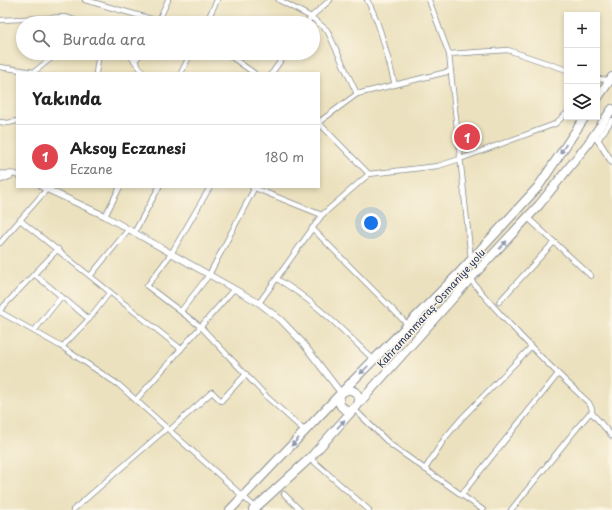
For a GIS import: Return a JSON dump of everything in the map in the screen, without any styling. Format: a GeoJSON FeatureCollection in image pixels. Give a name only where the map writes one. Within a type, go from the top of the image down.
{"type":"FeatureCollection","features":[{"type":"Feature","properties":{"kind":"highway"},"geometry":{"type":"LineString","coordinates":[[600,94],[611,78]]}},
{"type":"Feature","properties":{"kind":"highway","name":"Kahramanmaraş-Osmaniye yolu"},"geometry":{"type":"LineString","coordinates":[[256,509],[310,458],[470,279],[528,218],[596,137],[612,109]]}},
{"type":"Feature","properties":{"kind":"highway","name":"Kahramanmaraş-Osmaniye yolu"},"geometry":{"type":"LineString","coordinates":[[230,510],[538,187],[583,120]]}},
{"type":"Feature","properties":{"kind":"highway"},"geometry":{"type":"LineString","coordinates":[[351,390],[356,393],[359,400],[356,407],[348,410],[342,408],[339,399],[342,392],[351,390]]}},
{"type":"Feature","properties":{"kind":"street"},"geometry":{"type":"LineString","coordinates":[[88,0],[139,16]]}},
{"type":"Feature","properties":{"kind":"street"},"geometry":{"type":"LineString","coordinates":[[161,16],[168,0]]}},
{"type":"Feature","properties":{"kind":"street"},"geometry":{"type":"LineString","coordinates":[[209,16],[217,0]]}},
{"type":"Feature","properties":{"kind":"street"},"geometry":{"type":"LineString","coordinates":[[278,0],[309,16]]}},
{"type":"Feature","properties":{"kind":"street"},"geometry":{"type":"LineString","coordinates":[[312,16],[330,0]]}},
{"type":"Feature","properties":{"kind":"street"},"geometry":{"type":"LineString","coordinates":[[367,0],[371,7],[395,85]]}},
{"type":"Feature","properties":{"kind":"street"},"geometry":{"type":"LineString","coordinates":[[429,0],[449,54],[471,259]]}},
{"type":"Feature","properties":{"kind":"street"},"geometry":{"type":"LineString","coordinates":[[0,20],[16,19]]}},
{"type":"Feature","properties":{"kind":"street"},"geometry":{"type":"LineString","coordinates":[[320,24],[327,30],[357,94]]}},
{"type":"Feature","properties":{"kind":"street"},"geometry":{"type":"LineString","coordinates":[[449,54],[508,50],[564,69]]}},
{"type":"Feature","properties":{"kind":"street"},"geometry":{"type":"LineString","coordinates":[[0,67],[34,72],[49,60]]}},
{"type":"Feature","properties":{"kind":"street"},"geometry":{"type":"LineString","coordinates":[[96,72],[98,60]]}},
{"type":"Feature","properties":{"kind":"street"},"geometry":{"type":"LineString","coordinates":[[182,72],[188,60]]}},
{"type":"Feature","properties":{"kind":"street"},"geometry":{"type":"LineString","coordinates":[[236,60],[253,72]]}},
{"type":"Feature","properties":{"kind":"street"},"geometry":{"type":"LineString","coordinates":[[273,72],[281,60]]}},
{"type":"Feature","properties":{"kind":"street"},"geometry":{"type":"LineString","coordinates":[[135,61],[143,72]]}},
{"type":"Feature","properties":{"kind":"street"},"geometry":{"type":"LineString","coordinates":[[320,121],[357,94],[451,72]]}},
{"type":"Feature","properties":{"kind":"street"},"geometry":{"type":"LineString","coordinates":[[600,79],[611,78]]}},
{"type":"Feature","properties":{"kind":"street"},"geometry":{"type":"LineString","coordinates":[[259,303],[322,215],[369,174],[438,166],[555,124],[564,116]]}},
{"type":"Feature","properties":{"kind":"street"},"geometry":{"type":"LineString","coordinates":[[612,120],[596,137],[612,162]]}},
{"type":"Feature","properties":{"kind":"street"},"geometry":{"type":"LineString","coordinates":[[0,122],[8,123],[16,121]]}},
{"type":"Feature","properties":{"kind":"street"},"geometry":{"type":"LineString","coordinates":[[320,123],[369,174]]}},
{"type":"Feature","properties":{"kind":"street"},"geometry":{"type":"LineString","coordinates":[[0,174],[16,174]]}},
{"type":"Feature","properties":{"kind":"street"},"geometry":{"type":"LineString","coordinates":[[0,180],[16,174]]}},
{"type":"Feature","properties":{"kind":"street"},"geometry":{"type":"LineString","coordinates":[[0,243],[45,188],[105,216],[233,290],[259,303],[281,320],[302,342],[342,392]]}},
{"type":"Feature","properties":{"kind":"street"},"geometry":{"type":"LineString","coordinates":[[105,216],[119,188]]}},
{"type":"Feature","properties":{"kind":"street"},"geometry":{"type":"LineString","coordinates":[[134,233],[158,188]]}},
{"type":"Feature","properties":{"kind":"street"},"geometry":{"type":"LineString","coordinates":[[209,188],[171,254],[147,286],[201,327],[268,398],[305,431]]}},
{"type":"Feature","properties":{"kind":"street"},"geometry":{"type":"LineString","coordinates":[[181,311],[209,275],[252,188]]}},
{"type":"Feature","properties":{"kind":"street"},"geometry":{"type":"LineString","coordinates":[[255,188],[322,215]]}},
{"type":"Feature","properties":{"kind":"street"},"geometry":{"type":"LineString","coordinates":[[528,218],[591,276]]}},
{"type":"Feature","properties":{"kind":"street"},"geometry":{"type":"LineString","coordinates":[[20,220],[91,275],[181,349]]}},
{"type":"Feature","properties":{"kind":"street"},"geometry":{"type":"LineString","coordinates":[[312,228],[408,325]]}},
{"type":"Feature","properties":{"kind":"street"},"geometry":{"type":"LineString","coordinates":[[91,275],[128,230]]}},
{"type":"Feature","properties":{"kind":"street"},"geometry":{"type":"LineString","coordinates":[[499,302],[554,242]]}},
{"type":"Feature","properties":{"kind":"street"},"geometry":{"type":"LineString","coordinates":[[58,249],[0,311],[62,347],[119,385],[256,509]]}},
{"type":"Feature","properties":{"kind":"street"},"geometry":{"type":"LineString","coordinates":[[34,274],[89,319]]}},
{"type":"Feature","properties":{"kind":"street"},"geometry":{"type":"LineString","coordinates":[[276,279],[301,294],[319,308],[374,360]]}},
{"type":"Feature","properties":{"kind":"street"},"geometry":{"type":"LineString","coordinates":[[470,279],[492,306],[531,347],[589,403],[592,413],[612,436]]}},
{"type":"Feature","properties":{"kind":"street"},"geometry":{"type":"LineString","coordinates":[[136,400],[233,290]]}},
{"type":"Feature","properties":{"kind":"street"},"geometry":{"type":"LineString","coordinates":[[62,347],[89,319],[110,292]]}},
{"type":"Feature","properties":{"kind":"street"},"geometry":{"type":"LineString","coordinates":[[34,331],[62,297]]}},
{"type":"Feature","properties":{"kind":"street"},"geometry":{"type":"LineString","coordinates":[[424,469],[445,438],[462,418],[531,347]]}},
{"type":"Feature","properties":{"kind":"street"},"geometry":{"type":"LineString","coordinates":[[73,510],[212,392],[221,401],[246,374]]}},
{"type":"Feature","properties":{"kind":"street"},"geometry":{"type":"LineString","coordinates":[[461,495],[558,374]]}},
{"type":"Feature","properties":{"kind":"street"},"geometry":{"type":"LineString","coordinates":[[356,407],[390,445],[483,510]]}},
{"type":"Feature","properties":{"kind":"street"},"geometry":{"type":"LineString","coordinates":[[511,510],[577,428],[589,414],[592,413]]}},
{"type":"Feature","properties":{"kind":"street"},"geometry":{"type":"LineString","coordinates":[[310,458],[369,510]]}},
{"type":"Feature","properties":{"kind":"street"},"geometry":{"type":"LineString","coordinates":[[284,494],[300,510]]}},
{"type":"Feature","properties":{"kind":"place","name":"Aksoy Eczanesi"},"geometry":{"type":"Point","coordinates":[467,137]}}]}
